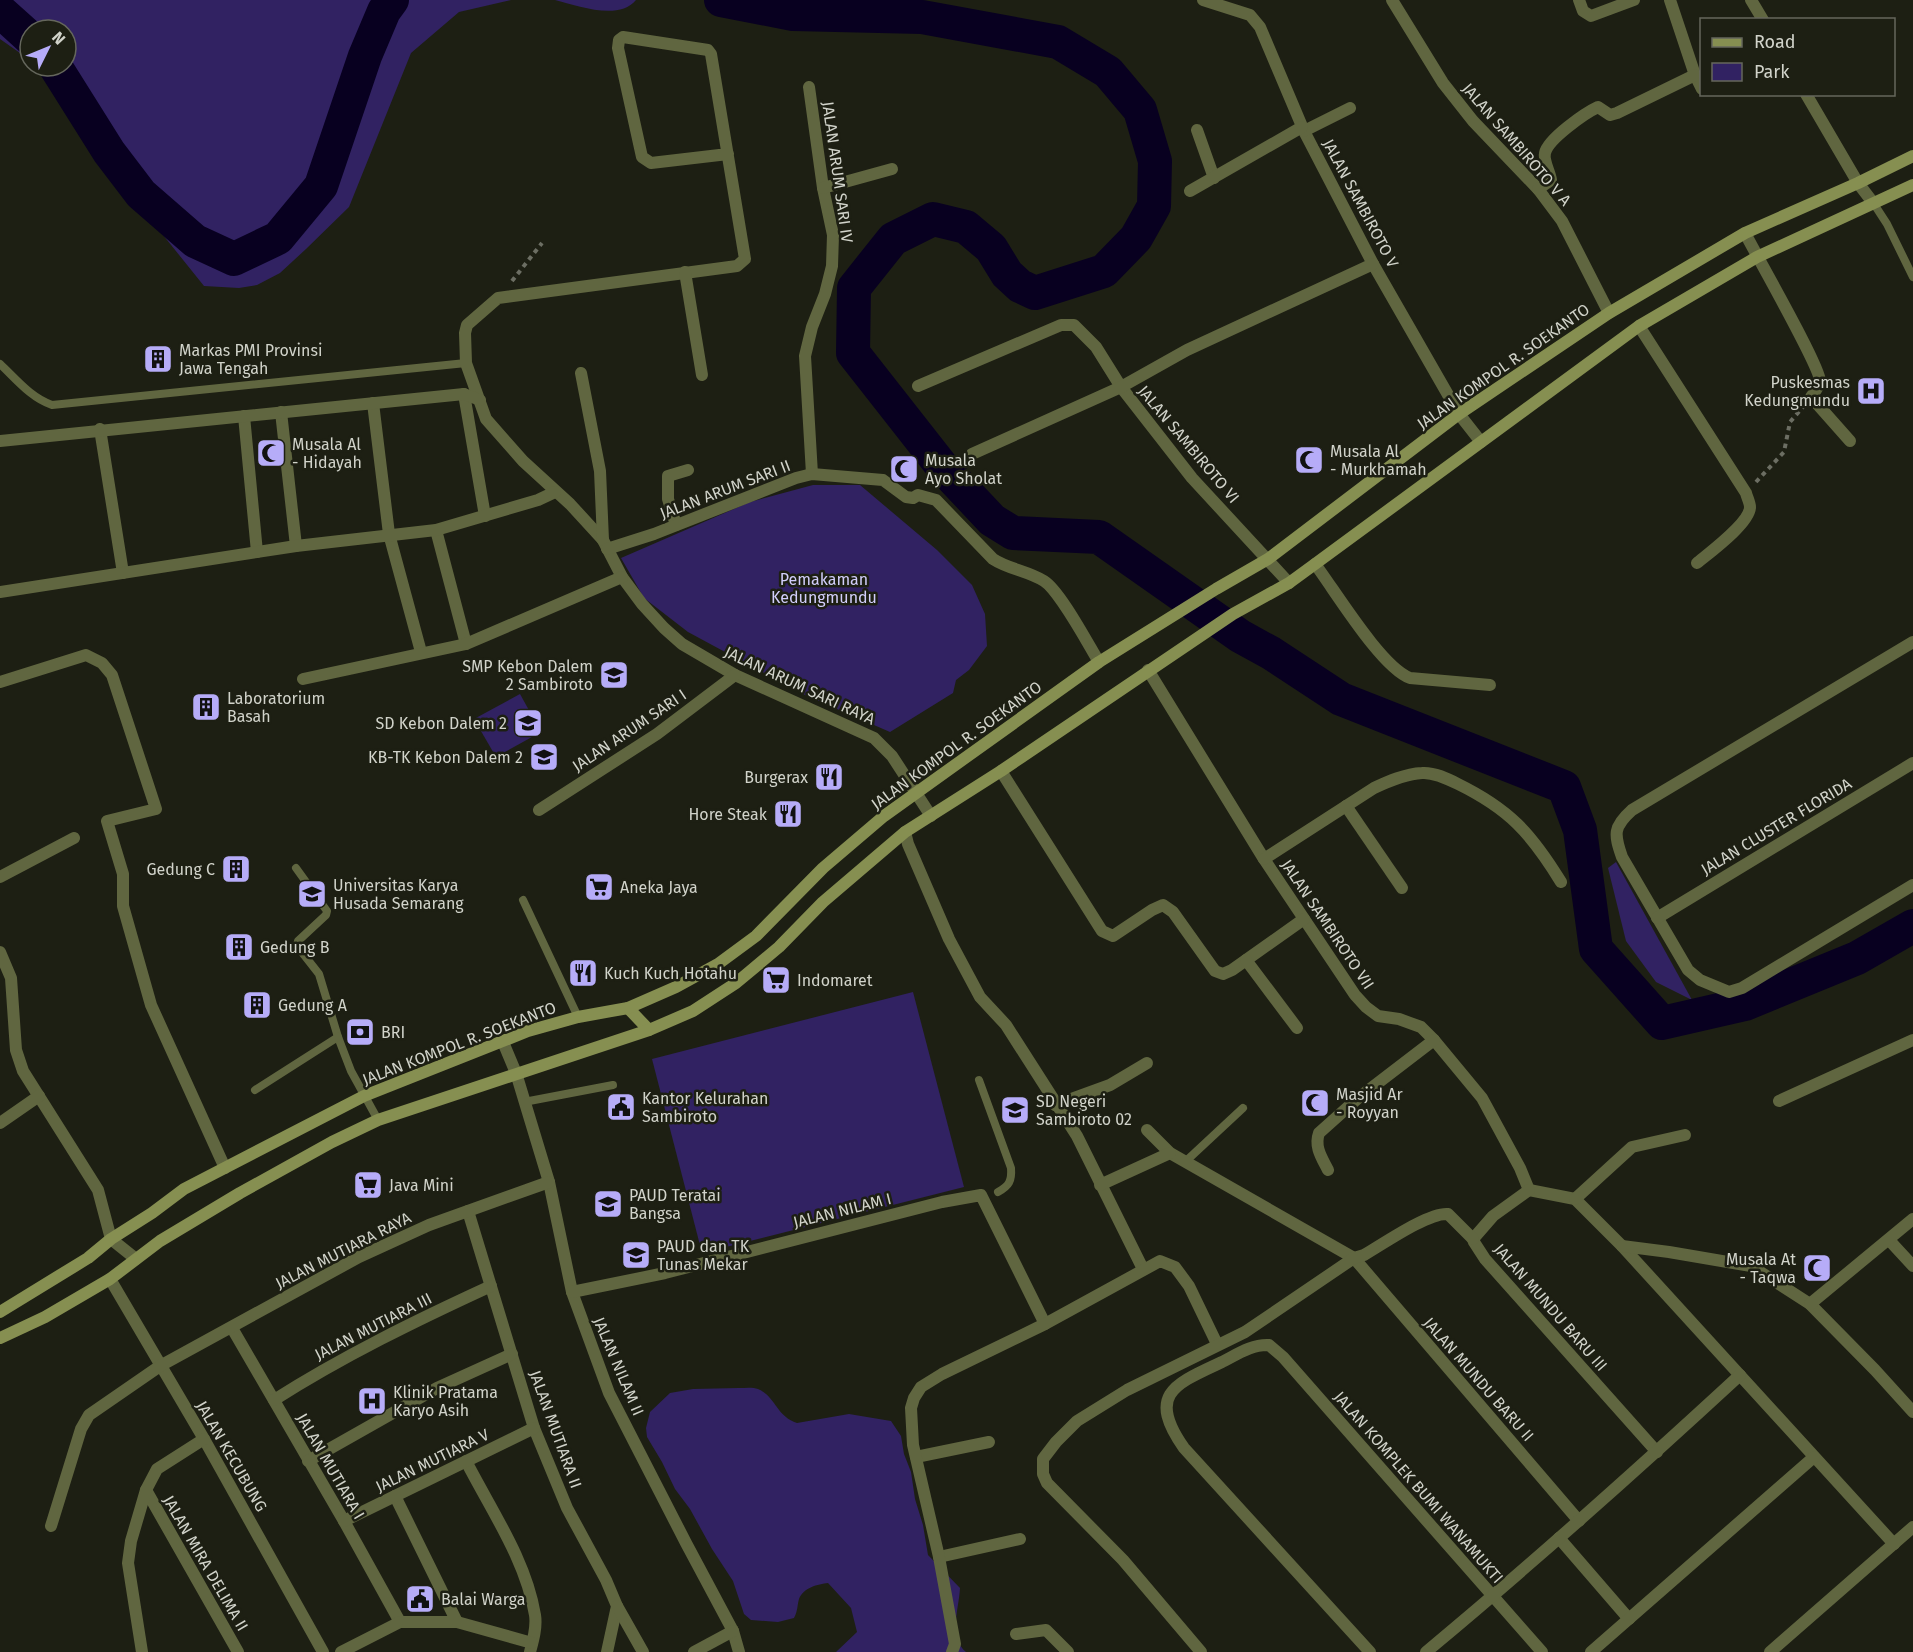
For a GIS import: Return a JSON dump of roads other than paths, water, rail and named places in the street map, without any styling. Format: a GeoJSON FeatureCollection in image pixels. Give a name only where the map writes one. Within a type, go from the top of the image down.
{"type":"FeatureCollection","features":[{"type":"Feature","properties":{"kind":"main road","name":"JALAN KOMPOL R. SOEKANTO"},"geometry":{"type":"LineString","coordinates":[[0,1312],[88,1258],[111,1239],[184,1190],[364,1096],[528,1031],[578,1017],[628,1008],[676,987],[718,964],[756,936],[824,868],[884,816],[1099,662],[1268,559],[1459,414],[1609,313],[1745,233],[1913,156]]}},
{"type":"Feature","properties":{"kind":"main road"},"geometry":{"type":"LineString","coordinates":[[0,1338],[45,1317],[110,1279],[160,1241],[250,1187],[332,1142],[378,1120],[649,1030],[693,1011],[736,983],[779,947],[823,902],[905,832],[1001,771],[1233,614],[1289,583],[1639,326],[1757,257],[1913,185]]}},
{"type":"Feature","properties":{"kind":"main road"},"geometry":{"type":"LineString","coordinates":[[628,1008],[649,1030]]}},
{"type":"Feature","properties":{"kind":"street","name":"JALAN SAMBIROTO V"},"geometry":{"type":"LineString","coordinates":[[1203,0],[1250,15],[1260,27],[1303,129],[1373,264],[1459,414],[1481,442]]}},
{"type":"Feature","properties":{"kind":"street","name":"JALAN SAMBIROTO V A"},"geometry":{"type":"LineString","coordinates":[[1392,0],[1443,83],[1473,121],[1538,189],[1562,222],[1609,313]]}},
{"type":"Feature","properties":{"kind":"street"},"geometry":{"type":"LineString","coordinates":[[1579,0],[1583,11],[1591,16],[1634,0]]}},
{"type":"Feature","properties":{"kind":"street"},"geometry":{"type":"LineString","coordinates":[[1670,0],[1700,86]]}},
{"type":"Feature","properties":{"kind":"street"},"geometry":{"type":"LineString","coordinates":[[1751,0],[1762,18]]}},
{"type":"Feature","properties":{"kind":"street"},"geometry":{"type":"LineString","coordinates":[[702,375],[685,272],[737,266],[745,260],[728,154],[711,54],[708,50],[623,37],[619,40],[618,48],[642,157],[651,163],[728,154]]}},
{"type":"Feature","properties":{"kind":"street"},"geometry":{"type":"LineString","coordinates":[[1538,189],[1551,180],[1550,169],[1545,159],[1545,152],[1549,145],[1583,115],[1598,107],[1610,115],[1617,113],[1695,75]]}},
{"type":"Feature","properties":{"kind":"street","name":"JALAN ARUM SARI IV"},"geometry":{"type":"LineString","coordinates":[[809,87],[823,188],[833,236],[832,266],[805,356],[812,474]]}},
{"type":"Feature","properties":{"kind":"street"},"geometry":{"type":"LineString","coordinates":[[1807,96],[1858,183],[1874,204]]}},
{"type":"Feature","properties":{"kind":"street"},"geometry":{"type":"LineString","coordinates":[[1190,191],[1303,129],[1350,108]]}},
{"type":"Feature","properties":{"kind":"street"},"geometry":{"type":"LineString","coordinates":[[1197,130],[1214,178]]}},
{"type":"Feature","properties":{"kind":"street"},"geometry":{"type":"LineString","coordinates":[[823,188],[892,169]]}},
{"type":"Feature","properties":{"kind":"street"},"geometry":{"type":"LineString","coordinates":[[1745,233],[1820,379],[1811,397],[1850,441]]}},
{"type":"Feature","properties":{"kind":"street"},"geometry":{"type":"LineString","coordinates":[[972,454],[1121,387],[1187,350],[1373,264]]}},
{"type":"Feature","properties":{"kind":"street","name":"JALAN ARUM SARI RAYA"},"geometry":{"type":"LineString","coordinates":[[685,272],[498,298],[467,325],[465,333],[466,363],[486,419],[555,492],[570,504],[605,544],[622,577],[642,604],[682,644],[735,675],[874,738],[892,756],[931,816]]}},
{"type":"Feature","properties":{"kind":"street","name":"JALAN SAMBIROTO VI"},"geometry":{"type":"LineString","coordinates":[[918,386],[1061,324],[1074,325],[1096,347],[1121,387],[1192,478],[1289,583]]}},
{"type":"Feature","properties":{"kind":"street"},"geometry":{"type":"LineString","coordinates":[[1639,326],[1746,493],[1750,507],[1748,516],[1742,524],[1697,563]]}},
{"type":"Feature","properties":{"kind":"street"},"geometry":{"type":"LineString","coordinates":[[581,373],[600,471],[605,544]]}},
{"type":"Feature","properties":{"kind":"street"},"geometry":{"type":"LineString","coordinates":[[464,394],[485,516]]}},
{"type":"Feature","properties":{"kind":"street"},"geometry":{"type":"LineString","coordinates":[[0,441],[100,429],[464,394],[480,400]]}},
{"type":"Feature","properties":{"kind":"street"},"geometry":{"type":"LineString","coordinates":[[373,403],[389,534],[421,652]]}},
{"type":"Feature","properties":{"kind":"street"},"geometry":{"type":"LineString","coordinates":[[281,412],[296,546]]}},
{"type":"Feature","properties":{"kind":"street"},"geometry":{"type":"LineString","coordinates":[[244,416],[257,552]]}},
{"type":"Feature","properties":{"kind":"street"},"geometry":{"type":"LineString","coordinates":[[100,429],[123,573]]}},
{"type":"Feature","properties":{"kind":"street"},"geometry":{"type":"LineString","coordinates":[[676,525],[668,499],[668,476],[688,470]]}},
{"type":"Feature","properties":{"kind":"street","name":"JALAN ARUM SARI II"},"geometry":{"type":"LineString","coordinates":[[605,544],[654,534],[796,478],[812,474],[883,480],[906,497],[913,498],[918,495],[936,500],[993,560],[1021,569],[1046,582],[1056,593],[1099,662]]}},
{"type":"Feature","properties":{"kind":"street"},"geometry":{"type":"LineString","coordinates":[[0,592],[296,546],[436,530],[537,500],[555,492]]}},
{"type":"Feature","properties":{"kind":"street"},"geometry":{"type":"LineString","coordinates":[[436,530],[466,644]]}},
{"type":"Feature","properties":{"kind":"street"},"geometry":{"type":"LineString","coordinates":[[1316,564],[1376,649],[1400,674],[1410,678],[1490,685]]}},
{"type":"Feature","properties":{"kind":"street"},"geometry":{"type":"LineString","coordinates":[[303,680],[421,652],[466,644],[622,577]]}},
{"type":"Feature","properties":{"kind":"street"},"geometry":{"type":"LineString","coordinates":[[1913,642],[1632,810],[1617,826],[1615,838],[1622,857],[1688,970],[1700,980],[1729,992],[1742,988],[1913,885]]}},
{"type":"Feature","properties":{"kind":"street"},"geometry":{"type":"LineString","coordinates":[[0,682],[86,654],[102,663],[112,675],[156,809],[107,821],[123,874],[123,906],[151,1005],[225,1168]]}},
{"type":"Feature","properties":{"kind":"street","name":"JALAN SAMBIROTO VII"},"geometry":{"type":"LineString","coordinates":[[1148,670],[1264,859],[1355,994],[1378,1016],[1399,1019],[1420,1028],[1434,1040],[1482,1098],[1520,1168],[1529,1190]]}},
{"type":"Feature","properties":{"kind":"street","name":"JALAN ARUM SARI I"},"geometry":{"type":"LineString","coordinates":[[539,810],[657,734],[735,675]]}},
{"type":"Feature","properties":{"kind":"street","name":"JALAN CLUSTER FLORIDA"},"geometry":{"type":"LineString","coordinates":[[1657,918],[1913,763]]}},
{"type":"Feature","properties":{"kind":"street"},"geometry":{"type":"LineString","coordinates":[[1001,771],[1105,933],[1113,936],[1162,905],[1173,912],[1215,971],[1223,974],[1305,919]]}},
{"type":"Feature","properties":{"kind":"street"},"geometry":{"type":"LineString","coordinates":[[1264,859],[1374,788],[1392,780],[1424,773],[1446,778],[1494,802],[1520,826],[1544,854],[1560,882]]}},
{"type":"Feature","properties":{"kind":"street"},"geometry":{"type":"LineString","coordinates":[[1346,806],[1402,888]]}},
{"type":"Feature","properties":{"kind":"street"},"geometry":{"type":"LineString","coordinates":[[905,832],[949,939],[980,997],[1006,1025],[1077,1136],[1143,1269]]}},
{"type":"Feature","properties":{"kind":"street"},"geometry":{"type":"LineString","coordinates":[[0,877],[74,838]]}},
{"type":"Feature","properties":{"kind":"street"},"geometry":{"type":"LineString","coordinates":[[0,952],[11,978],[16,1050],[23,1071],[98,1190],[111,1239],[136,1259]]}},
{"type":"Feature","properties":{"kind":"street"},"geometry":{"type":"LineString","coordinates":[[1246,960],[1297,1028]]}},
{"type":"Feature","properties":{"kind":"street"},"geometry":{"type":"LineString","coordinates":[[0,1018],[12,1011]]}},
{"type":"Feature","properties":{"kind":"street"},"geometry":{"type":"LineString","coordinates":[[1328,1170],[1317,1147],[1316,1141],[1319,1133],[1357,1099],[1434,1040]]}},
{"type":"Feature","properties":{"kind":"street"},"geometry":{"type":"LineString","coordinates":[[1779,1101],[1913,1040]]}},
{"type":"Feature","properties":{"kind":"street","name":"JALAN NILAM II"},"geometry":{"type":"LineString","coordinates":[[503,1042],[516,1073],[549,1182],[572,1292],[609,1393],[733,1631],[739,1652]]}},
{"type":"Feature","properties":{"kind":"street"},"geometry":{"type":"LineString","coordinates":[[1056,1105],[1110,1085],[1147,1063]]}},
{"type":"Feature","properties":{"kind":"street"},"geometry":{"type":"LineString","coordinates":[[0,1123],[39,1096]]}},
{"type":"Feature","properties":{"kind":"street","name":"JALAN MUNDU BARU II"},"geometry":{"type":"LineString","coordinates":[[1146,1130],[1170,1153],[1354,1258],[1579,1521]]}},
{"type":"Feature","properties":{"kind":"street"},"geometry":{"type":"LineString","coordinates":[[1575,1199],[1632,1148],[1685,1135]]}},
{"type":"Feature","properties":{"kind":"street"},"geometry":{"type":"LineString","coordinates":[[1100,1185],[1170,1153]]}},
{"type":"Feature","properties":{"kind":"street","name":"JALAN MUTIARA RAYA"},"geometry":{"type":"LineString","coordinates":[[51,1526],[86,1418],[160,1366],[359,1257],[429,1225],[549,1182]]}},
{"type":"Feature","properties":{"kind":"street"},"geometry":{"type":"LineString","coordinates":[[1529,1190],[1575,1199],[1622,1246],[1894,1544]]}},
{"type":"Feature","properties":{"kind":"street","name":"JALAN MUNDU BARU III"},"geometry":{"type":"LineString","coordinates":[[1529,1190],[1493,1216],[1473,1239],[1485,1259],[1657,1452]]}},
{"type":"Feature","properties":{"kind":"street"},"geometry":{"type":"LineString","coordinates":[[990,1193],[1045,1324]]}},
{"type":"Feature","properties":{"kind":"street","name":"JALAN NILAM I"},"geometry":{"type":"LineString","coordinates":[[572,1292],[665,1273],[933,1204],[990,1193]]}},
{"type":"Feature","properties":{"kind":"street","name":"JALAN MUTIARA II"},"geometry":{"type":"LineString","coordinates":[[468,1211],[534,1428],[567,1508],[643,1652]]}},
{"type":"Feature","properties":{"kind":"street"},"geometry":{"type":"LineString","coordinates":[[1201,1652],[1123,1560],[1047,1483],[1043,1474],[1043,1460],[1056,1442],[1077,1421],[1108,1400],[1245,1332],[1354,1258],[1364,1255],[1441,1213],[1448,1214],[1473,1239]]}},
{"type":"Feature","properties":{"kind":"street"},"geometry":{"type":"LineString","coordinates":[[1810,1304],[1913,1219]]}},
{"type":"Feature","properties":{"kind":"street"},"geometry":{"type":"LineString","coordinates":[[1889,1240],[1913,1266]]}},
{"type":"Feature","properties":{"kind":"street"},"geometry":{"type":"LineString","coordinates":[[1622,1246],[1751,1266],[1810,1304],[1913,1412]]}},
{"type":"Feature","properties":{"kind":"street"},"geometry":{"type":"LineString","coordinates":[[952,1652],[955,1644],[939,1557],[913,1445],[911,1408],[921,1387],[942,1374],[1045,1324],[1160,1261],[1175,1267],[1189,1286],[1217,1344]]}},
{"type":"Feature","properties":{"kind":"street","name":"JALAN KECUBUNG"},"geometry":{"type":"LineString","coordinates":[[110,1279],[204,1439],[323,1652]]}},
{"type":"Feature","properties":{"kind":"street","name":"JALAN MUTIARA III"},"geometry":{"type":"LineString","coordinates":[[274,1400],[321,1371],[418,1320],[491,1286]]}},
{"type":"Feature","properties":{"kind":"street","name":"JALAN MUTIARA I"},"geometry":{"type":"LineString","coordinates":[[232,1328],[400,1622]]}},
{"type":"Feature","properties":{"kind":"street","name":"JALAN KOMPLEK BUMI WANAMUKTI"},"geometry":{"type":"LineString","coordinates":[[1371,1652],[1184,1448],[1166,1418],[1166,1404],[1173,1389],[1187,1378],[1255,1346],[1269,1345],[1283,1357],[1542,1652]]}},
{"type":"Feature","properties":{"kind":"street"},"geometry":{"type":"LineString","coordinates":[[309,1461],[437,1388],[512,1354]]}},
{"type":"Feature","properties":{"kind":"street"},"geometry":{"type":"LineString","coordinates":[[1425,1652],[1579,1521],[1740,1375]]}},
{"type":"Feature","properties":{"kind":"street","name":"JALAN MUTIARA V"},"geometry":{"type":"LineString","coordinates":[[344,1521],[534,1428]]}},
{"type":"Feature","properties":{"kind":"street"},"geometry":{"type":"LineString","coordinates":[[142,1652],[128,1563],[131,1541],[146,1490],[157,1469],[204,1439]]}},
{"type":"Feature","properties":{"kind":"street"},"geometry":{"type":"LineString","coordinates":[[916,1457],[989,1442]]}},
{"type":"Feature","properties":{"kind":"street"},"geometry":{"type":"LineString","coordinates":[[1592,1652],[1814,1457]]}},
{"type":"Feature","properties":{"kind":"street"},"geometry":{"type":"LineString","coordinates":[[341,1652],[400,1622],[457,1622],[531,1648],[535,1617],[526,1582],[516,1557],[466,1461]]}},
{"type":"Feature","properties":{"kind":"street","name":"JALAN MIRA DELIMA II"},"geometry":{"type":"LineString","coordinates":[[146,1490],[238,1652]]}},
{"type":"Feature","properties":{"kind":"street"},"geometry":{"type":"LineString","coordinates":[[395,1496],[457,1622]]}},
{"type":"Feature","properties":{"kind":"street"},"geometry":{"type":"LineString","coordinates":[[1770,1652],[1913,1527]]}},
{"type":"Feature","properties":{"kind":"street"},"geometry":{"type":"LineString","coordinates":[[1559,1538],[1629,1619]]}},
{"type":"Feature","properties":{"kind":"street"},"geometry":{"type":"LineString","coordinates":[[939,1557],[1020,1539]]}},
{"type":"Feature","properties":{"kind":"street"},"geometry":{"type":"LineString","coordinates":[[607,1652],[617,1606]]}},
{"type":"Feature","properties":{"kind":"street"},"geometry":{"type":"LineString","coordinates":[[1016,1634],[1046,1630],[1068,1652]]}},
{"type":"Feature","properties":{"kind":"street"},"geometry":{"type":"LineString","coordinates":[[694,1652],[733,1631]]}},
{"type":"Feature","properties":{"kind":"lane"},"geometry":{"type":"LineString","coordinates":[[1874,204],[1887,224],[1913,277]]}},
{"type":"Feature","properties":{"kind":"lane"},"geometry":{"type":"LineString","coordinates":[[0,364],[32,395],[52,405],[466,363]]}},
{"type":"Feature","properties":{"kind":"lane"},"geometry":{"type":"LineString","coordinates":[[296,868],[327,912],[298,941],[297,946],[319,974],[338,1037],[364,1096],[378,1120]]}},
{"type":"Feature","properties":{"kind":"lane"},"geometry":{"type":"LineString","coordinates":[[523,900],[578,1017]]}},
{"type":"Feature","properties":{"kind":"lane"},"geometry":{"type":"LineString","coordinates":[[255,1090],[338,1037]]}},
{"type":"Feature","properties":{"kind":"lane"},"geometry":{"type":"LineString","coordinates":[[979,1080],[1011,1168],[1010,1183],[1007,1187],[990,1193]]}},
{"type":"Feature","properties":{"kind":"lane"},"geometry":{"type":"LineString","coordinates":[[524,1102],[612,1085]]}},
{"type":"Feature","properties":{"kind":"lane"},"geometry":{"type":"LineString","coordinates":[[1185,1162],[1243,1108]]}},
{"type":"Feature","properties":{"kind":"waterway"},"geometry":{"type":"LineString","coordinates":[[63,78],[109,152],[141,194],[195,241],[234,259],[278,238],[321,186],[365,56],[384,11],[392,0]]}},
{"type":"Feature","properties":{"kind":"waterway"},"geometry":{"type":"LineString","coordinates":[[721,0],[793,14],[922,17],[1058,42],[1108,72],[1140,110],[1155,161],[1154,206],[1136,238],[1104,271],[1035,293],[1020,286],[1007,274],[991,248],[966,227],[933,219],[893,239],[854,288],[853,353],[944,469],[992,520],[1013,533],[1099,537],[1240,636],[1271,653],[1341,699],[1564,787],[1580,830],[1596,949],[1662,1023],[1745,1004],[1857,958],[1913,926]]}},
{"type":"Feature","properties":{"kind":"waterway"},"geometry":{"type":"LineString","coordinates":[[0,11],[18,27]]}},
{"type":"Feature","properties":{"kind":"place","name":"Markas PMI Provinsi Jawa Tengah"},"geometry":{"type":"Point","coordinates":[158,359]}},
{"type":"Feature","properties":{"kind":"place","name":"Puskesmas Kedungmundu"},"geometry":{"type":"Point","coordinates":[1871,391]}},
{"type":"Feature","properties":{"kind":"place","name":"Musala Al - Hidayah"},"geometry":{"type":"Point","coordinates":[271,453]}},
{"type":"Feature","properties":{"kind":"place","name":"Musala Al - Murkhamah"},"geometry":{"type":"Point","coordinates":[1309,460]}},
{"type":"Feature","properties":{"kind":"place","name":"Musala Ayo Sholat"},"geometry":{"type":"Point","coordinates":[904,469]}},
{"type":"Feature","properties":{"kind":"place","name":"SMP Kebon Dalem 2 Sambiroto"},"geometry":{"type":"Point","coordinates":[614,675]}},
{"type":"Feature","properties":{"kind":"place","name":"Laboratorium Basah"},"geometry":{"type":"Point","coordinates":[206,707]}},
{"type":"Feature","properties":{"kind":"place","name":"SD Kebon Dalem 2"},"geometry":{"type":"Point","coordinates":[528,723]}},
{"type":"Feature","properties":{"kind":"place","name":"KB-TK Kebon Dalem 2"},"geometry":{"type":"Point","coordinates":[544,757]}},
{"type":"Feature","properties":{"kind":"place","name":"Burgerax"},"geometry":{"type":"Point","coordinates":[829,777]}},
{"type":"Feature","properties":{"kind":"place","name":"Hore Steak"},"geometry":{"type":"Point","coordinates":[788,814]}},
{"type":"Feature","properties":{"kind":"place","name":"Gedung C"},"geometry":{"type":"Point","coordinates":[236,869]}},
{"type":"Feature","properties":{"kind":"place","name":"Aneka Jaya"},"geometry":{"type":"Point","coordinates":[599,887]}},
{"type":"Feature","properties":{"kind":"place","name":"Universitas Karya Husada Semarang"},"geometry":{"type":"Point","coordinates":[312,894]}},
{"type":"Feature","properties":{"kind":"place","name":"Gedung B"},"geometry":{"type":"Point","coordinates":[239,947]}},
{"type":"Feature","properties":{"kind":"place","name":"Kuch Kuch Hotahu"},"geometry":{"type":"Point","coordinates":[583,973]}},
{"type":"Feature","properties":{"kind":"place","name":"Indomaret"},"geometry":{"type":"Point","coordinates":[776,980]}},
{"type":"Feature","properties":{"kind":"place","name":"Gedung A"},"geometry":{"type":"Point","coordinates":[257,1005]}},
{"type":"Feature","properties":{"kind":"place","name":"BRI"},"geometry":{"type":"Point","coordinates":[360,1032]}},
{"type":"Feature","properties":{"kind":"place","name":"Masjid Ar - Royyan"},"geometry":{"type":"Point","coordinates":[1315,1103]}},
{"type":"Feature","properties":{"kind":"place","name":"Kantor Kelurahan Sambiroto"},"geometry":{"type":"Point","coordinates":[621,1107]}},
{"type":"Feature","properties":{"kind":"place","name":"SD Negeri Sambiroto 02"},"geometry":{"type":"Point","coordinates":[1015,1110]}},
{"type":"Feature","properties":{"kind":"place","name":"Java Mini"},"geometry":{"type":"Point","coordinates":[368,1185]}},
{"type":"Feature","properties":{"kind":"place","name":"PAUD Teratai Bangsa"},"geometry":{"type":"Point","coordinates":[608,1204]}},
{"type":"Feature","properties":{"kind":"place","name":"PAUD dan TK Tunas Mekar"},"geometry":{"type":"Point","coordinates":[636,1255]}},
{"type":"Feature","properties":{"kind":"place","name":"Musala At - Taqwa"},"geometry":{"type":"Point","coordinates":[1817,1268]}},
{"type":"Feature","properties":{"kind":"place","name":"Klinik Pratama Karyo Asih"},"geometry":{"type":"Point","coordinates":[372,1401]}},
{"type":"Feature","properties":{"kind":"place","name":"Balai Warga"},"geometry":{"type":"Point","coordinates":[420,1599]}},
{"type":"Feature","properties":{"kind":"park label","name":"Pemakaman Kedungmundu"},"geometry":{"type":"Point","coordinates":[824,588]}}]}
